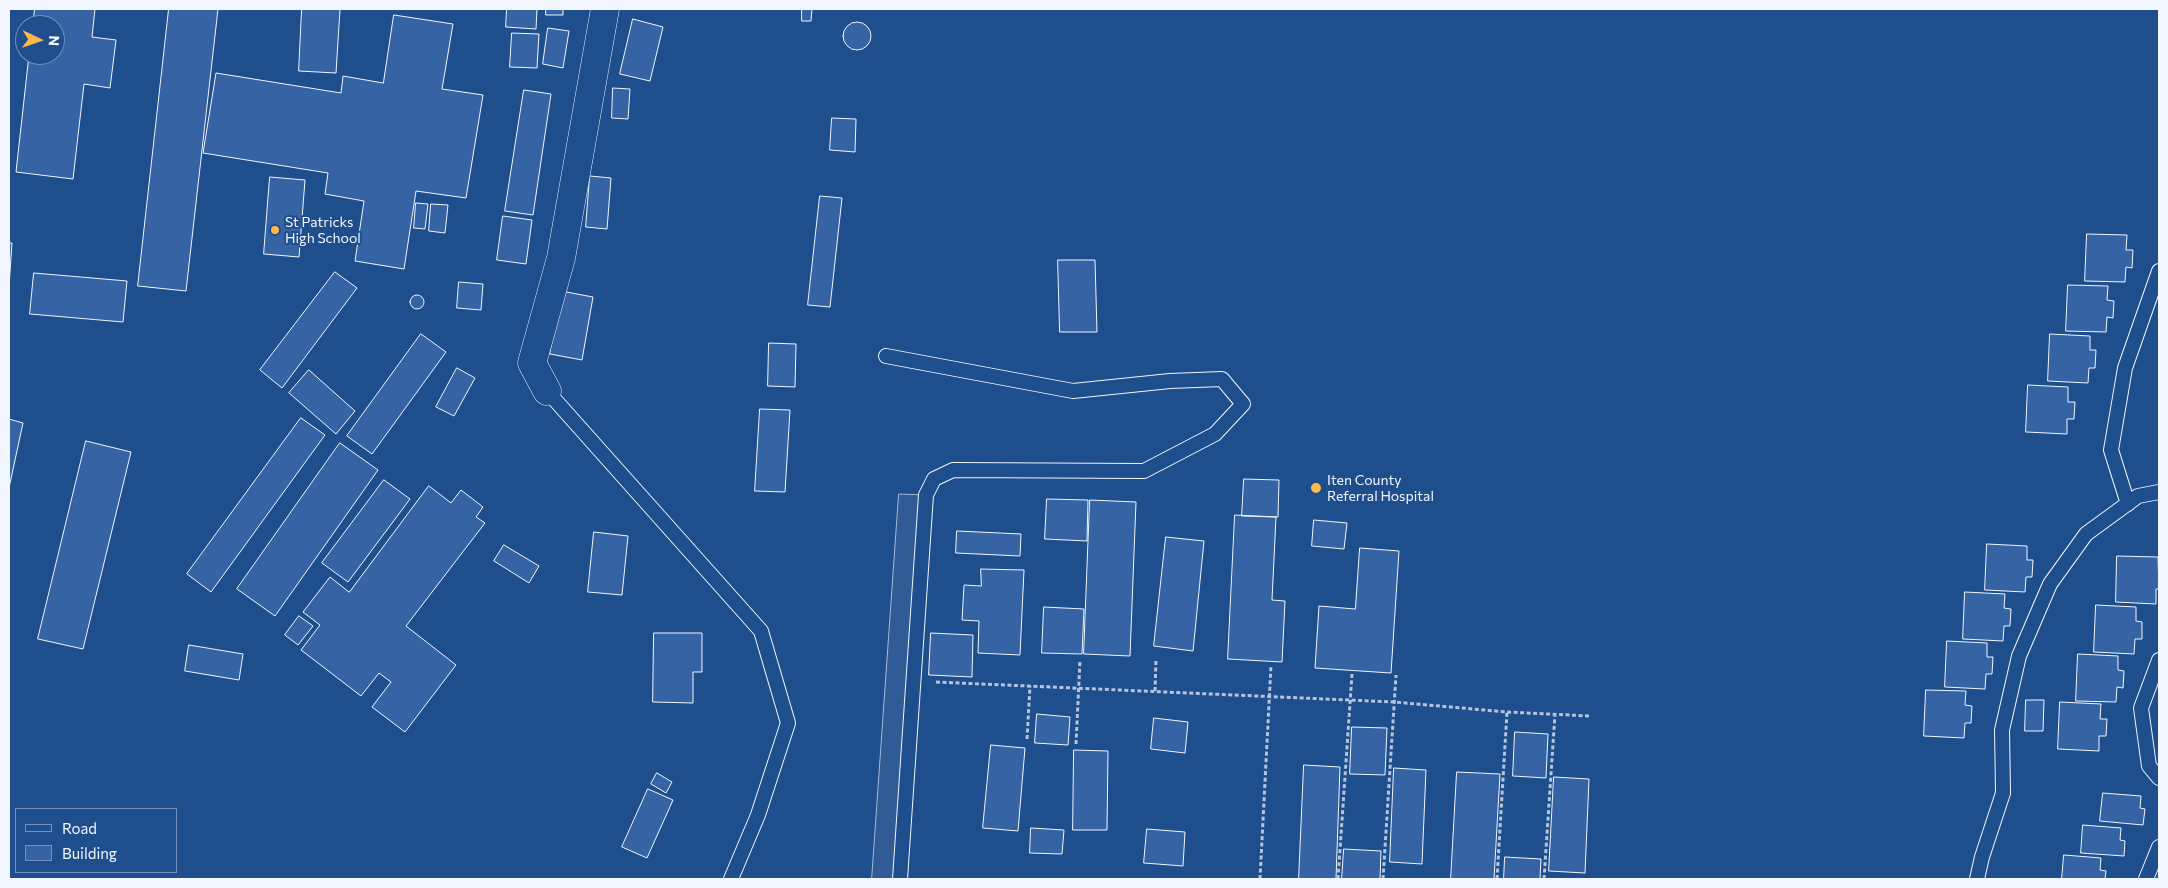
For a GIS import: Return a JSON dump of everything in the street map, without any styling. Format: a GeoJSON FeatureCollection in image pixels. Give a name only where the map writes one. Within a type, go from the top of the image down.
{"type":"FeatureCollection","features":[{"type":"Feature","properties":{"kind":"street"},"geometry":{"type":"LineString","coordinates":[[547,391],[532,363],[560,258],[605,9]]}},
{"type":"Feature","properties":{"kind":"lane"},"geometry":{"type":"LineString","coordinates":[[2128,504],[2111,450],[2125,368],[2159,271]]}},
{"type":"Feature","properties":{"kind":"lane"},"geometry":{"type":"LineString","coordinates":[[886,356],[1073,391],[1170,381],[1222,379],[1243,404],[1215,434],[1144,471],[953,470],[934,479],[926,495],[900,879]]}},
{"type":"Feature","properties":{"kind":"lane"},"geometry":{"type":"LineString","coordinates":[[547,391],[761,631],[788,723],[758,816],[730,879]]}},
{"type":"Feature","properties":{"kind":"lane"},"geometry":{"type":"LineString","coordinates":[[1977,879],[1982,857],[2003,793],[2002,730],[2019,656],[2050,584],[2086,534],[2138,496],[2159,492]]}},
{"type":"Feature","properties":{"kind":"lane"},"geometry":{"type":"LineString","coordinates":[[2159,660],[2140,708],[2149,766],[2159,778]]}},
{"type":"Feature","properties":{"kind":"lane"},"geometry":{"type":"LineString","coordinates":[[2146,879],[2159,847]]}},
{"type":"Feature","properties":{"kind":"path"},"geometry":{"type":"LineString","coordinates":[[1155,691],[1156,659]]}},
{"type":"Feature","properties":{"kind":"path"},"geometry":{"type":"LineString","coordinates":[[1076,744],[1080,660]]}},
{"type":"Feature","properties":{"kind":"path"},"geometry":{"type":"LineString","coordinates":[[1260,879],[1271,665]]}},
{"type":"Feature","properties":{"kind":"path"},"geometry":{"type":"LineString","coordinates":[[1338,879],[1352,674]]}},
{"type":"Feature","properties":{"kind":"path"},"geometry":{"type":"LineString","coordinates":[[1383,879],[1396,675]]}},
{"type":"Feature","properties":{"kind":"path"},"geometry":{"type":"LineString","coordinates":[[935,682],[1350,699],[1507,712],[1589,716]]}},
{"type":"Feature","properties":{"kind":"path"},"geometry":{"type":"LineString","coordinates":[[1027,739],[1030,686]]}},
{"type":"Feature","properties":{"kind":"path"},"geometry":{"type":"LineString","coordinates":[[1497,879],[1507,712]]}},
{"type":"Feature","properties":{"kind":"path"},"geometry":{"type":"LineString","coordinates":[[1544,879],[1555,714]]}},
{"type":"Feature","properties":{"kind":"shaded area"},"geometry":{"type":"Polygon","coordinates":[[[899,494],[926,495],[900,879],[872,879],[899,494]]]}},
{"type":"Feature","properties":{"kind":"building"},"geometry":{"type":"Polygon","coordinates":[[[35,9],[95,9],[92,37],[116,40],[110,88],[84,84],[73,179],[16,172],[28,65],[65,65],[65,15],[34,15],[35,9]]]}},
{"type":"Feature","properties":{"kind":"building"},"geometry":{"type":"Polygon","coordinates":[[[169,9],[218,9],[186,291],[138,286],[169,9]]]}},
{"type":"Feature","properties":{"kind":"building"},"geometry":{"type":"Polygon","coordinates":[[[302,9],[340,9],[336,73],[299,71],[302,9]]]}},
{"type":"Feature","properties":{"kind":"building"},"geometry":{"type":"Polygon","coordinates":[[[507,9],[537,9],[536,29],[506,27],[507,9]]]}},
{"type":"Feature","properties":{"kind":"building"},"geometry":{"type":"Polygon","coordinates":[[[546,9],[563,9],[563,15],[546,15],[546,9]]]}},
{"type":"Feature","properties":{"kind":"building"},"geometry":{"type":"Polygon","coordinates":[[[802,9],[812,9],[811,21],[802,21],[802,9]]]}},
{"type":"Feature","properties":{"kind":"building"},"geometry":{"type":"Polygon","coordinates":[[[394,15],[453,24],[442,89],[483,95],[466,198],[416,191],[404,269],[355,261],[364,201],[325,194],[328,173],[203,153],[216,73],[341,93],[343,76],[383,83],[394,15]]]}},
{"type":"Feature","properties":{"kind":"building"},"geometry":{"type":"Polygon","coordinates":[[[633,19],[663,27],[650,81],[620,74],[633,19]]]}},
{"type":"Feature","properties":{"kind":"building"},"geometry":{"type":"Polygon","coordinates":[[[857,22],[867,26],[871,36],[867,46],[857,50],[847,46],[843,36],[847,26],[857,22]]]}},
{"type":"Feature","properties":{"kind":"building"},"geometry":{"type":"Polygon","coordinates":[[[548,28],[569,31],[563,68],[543,64],[548,28]]]}},
{"type":"Feature","properties":{"kind":"building"},"geometry":{"type":"Polygon","coordinates":[[[512,33],[539,34],[537,68],[510,67],[512,33]]]}},
{"type":"Feature","properties":{"kind":"building"},"geometry":{"type":"Polygon","coordinates":[[[613,88],[630,89],[628,119],[612,118],[613,88]]]}},
{"type":"Feature","properties":{"kind":"building"},"geometry":{"type":"Polygon","coordinates":[[[524,90],[551,94],[533,215],[505,211],[524,90]]]}},
{"type":"Feature","properties":{"kind":"building"},"geometry":{"type":"Polygon","coordinates":[[[832,118],[856,119],[855,152],[830,150],[832,118]]]}},
{"type":"Feature","properties":{"kind":"building"},"geometry":{"type":"Polygon","coordinates":[[[590,176],[611,178],[607,229],[586,227],[590,176]]]}},
{"type":"Feature","properties":{"kind":"building"},"geometry":{"type":"Polygon","coordinates":[[[270,177],[305,180],[299,257],[264,254],[270,177]]]}},
{"type":"Feature","properties":{"kind":"building"},"geometry":{"type":"Polygon","coordinates":[[[820,196],[842,198],[830,307],[808,305],[820,196]]]}},
{"type":"Feature","properties":{"kind":"building"},"geometry":{"type":"Polygon","coordinates":[[[416,203],[428,204],[425,229],[414,228],[416,203]]]}},
{"type":"Feature","properties":{"kind":"building"},"geometry":{"type":"Polygon","coordinates":[[[431,204],[448,205],[445,233],[429,231],[431,204]]]}},
{"type":"Feature","properties":{"kind":"building"},"geometry":{"type":"Polygon","coordinates":[[[503,216],[532,220],[526,264],[497,260],[503,216]]]}},
{"type":"Feature","properties":{"kind":"building"},"geometry":{"type":"Polygon","coordinates":[[[2087,234],[2127,235],[2126,250],[2133,250],[2132,268],[2126,267],[2125,282],[2085,281],[2087,234]]]}},
{"type":"Feature","properties":{"kind":"building"},"geometry":{"type":"Polygon","coordinates":[[[9,243],[12,243],[9,287],[9,243]]]}},
{"type":"Feature","properties":{"kind":"building"},"geometry":{"type":"Polygon","coordinates":[[[1058,260],[1095,260],[1097,332],[1060,332],[1058,260]]]}},
{"type":"Feature","properties":{"kind":"building"},"geometry":{"type":"Polygon","coordinates":[[[335,272],[357,288],[282,388],[260,370],[335,272]]]}},
{"type":"Feature","properties":{"kind":"building"},"geometry":{"type":"Polygon","coordinates":[[[34,273],[127,281],[123,322],[30,314],[34,273]]]}},
{"type":"Feature","properties":{"kind":"building"},"geometry":{"type":"Polygon","coordinates":[[[459,282],[483,284],[481,310],[457,308],[459,282]]]}},
{"type":"Feature","properties":{"kind":"building"},"geometry":{"type":"Polygon","coordinates":[[[2068,285],[2108,286],[2107,300],[2114,301],[2113,318],[2107,317],[2106,332],[2066,331],[2068,285]]]}},
{"type":"Feature","properties":{"kind":"building"},"geometry":{"type":"Polygon","coordinates":[[[561,291],[593,297],[582,360],[550,354],[561,291]]]}},
{"type":"Feature","properties":{"kind":"building"},"geometry":{"type":"Polygon","coordinates":[[[414,295],[420,295],[424,302],[420,309],[414,309],[410,305],[410,299],[414,295]]]}},
{"type":"Feature","properties":{"kind":"building"},"geometry":{"type":"Polygon","coordinates":[[[421,334],[446,352],[372,454],[347,436],[421,334]]]}},
{"type":"Feature","properties":{"kind":"building"},"geometry":{"type":"Polygon","coordinates":[[[2050,334],[2090,336],[2090,350],[2096,350],[2095,368],[2089,368],[2088,383],[2048,381],[2050,334]]]}},
{"type":"Feature","properties":{"kind":"building"},"geometry":{"type":"Polygon","coordinates":[[[769,343],[796,344],[795,387],[768,386],[769,343]]]}},
{"type":"Feature","properties":{"kind":"building"},"geometry":{"type":"Polygon","coordinates":[[[457,368],[475,378],[454,416],[436,407],[457,368]]]}},
{"type":"Feature","properties":{"kind":"building"},"geometry":{"type":"Polygon","coordinates":[[[309,370],[355,411],[336,434],[289,393],[309,370]]]}},
{"type":"Feature","properties":{"kind":"building"},"geometry":{"type":"Polygon","coordinates":[[[2028,385],[2068,387],[2068,402],[2075,402],[2074,419],[2067,419],[2067,434],[2026,432],[2028,385]]]}},
{"type":"Feature","properties":{"kind":"building"},"geometry":{"type":"Polygon","coordinates":[[[760,409],[790,410],[785,492],[755,491],[760,409]]]}},
{"type":"Feature","properties":{"kind":"building"},"geometry":{"type":"Polygon","coordinates":[[[301,418],[325,435],[211,592],[187,574],[301,418]]]}},
{"type":"Feature","properties":{"kind":"building"},"geometry":{"type":"Polygon","coordinates":[[[9,419],[23,423],[9,488],[9,419]]]}},
{"type":"Feature","properties":{"kind":"building"},"geometry":{"type":"Polygon","coordinates":[[[86,441],[131,452],[83,649],[38,639],[86,441]]]}},
{"type":"Feature","properties":{"kind":"building"},"geometry":{"type":"Polygon","coordinates":[[[340,443],[378,470],[275,616],[237,589],[340,443]]]}},
{"type":"Feature","properties":{"kind":"building"},"geometry":{"type":"Polygon","coordinates":[[[1244,479],[1279,480],[1278,517],[1242,516],[1244,479]]]}},
{"type":"Feature","properties":{"kind":"building"},"geometry":{"type":"Polygon","coordinates":[[[384,480],[410,499],[348,582],[322,563],[384,480]]]}},
{"type":"Feature","properties":{"kind":"building"},"geometry":{"type":"Polygon","coordinates":[[[429,486],[451,503],[461,490],[483,507],[476,517],[485,523],[406,626],[456,665],[405,732],[372,707],[391,682],[379,673],[361,696],[301,650],[320,625],[303,612],[330,577],[349,592],[429,486]]]}},
{"type":"Feature","properties":{"kind":"building"},"geometry":{"type":"Polygon","coordinates":[[[1047,499],[1088,500],[1087,541],[1045,539],[1047,499]]]}},
{"type":"Feature","properties":{"kind":"building"},"geometry":{"type":"Polygon","coordinates":[[[1090,500],[1136,502],[1130,656],[1084,654],[1090,500]]]}},
{"type":"Feature","properties":{"kind":"building"},"geometry":{"type":"Polygon","coordinates":[[[1235,515],[1276,517],[1272,600],[1285,601],[1282,662],[1228,659],[1235,515]]]}},
{"type":"Feature","properties":{"kind":"building"},"geometry":{"type":"Polygon","coordinates":[[[1314,520],[1347,523],[1344,549],[1312,546],[1314,520]]]}},
{"type":"Feature","properties":{"kind":"building"},"geometry":{"type":"Polygon","coordinates":[[[957,531],[1021,534],[1020,556],[956,553],[957,531]]]}},
{"type":"Feature","properties":{"kind":"building"},"geometry":{"type":"Polygon","coordinates":[[[594,532],[628,536],[622,595],[588,592],[594,532]]]}},
{"type":"Feature","properties":{"kind":"building"},"geometry":{"type":"Polygon","coordinates":[[[1166,537],[1204,541],[1193,651],[1154,646],[1166,537]]]}},
{"type":"Feature","properties":{"kind":"building"},"geometry":{"type":"Polygon","coordinates":[[[1987,544],[2027,546],[2027,560],[2033,560],[2032,577],[2026,577],[2025,592],[1985,590],[1987,544]]]}},
{"type":"Feature","properties":{"kind":"building"},"geometry":{"type":"Polygon","coordinates":[[[504,545],[539,566],[529,583],[494,561],[504,545]]]}},
{"type":"Feature","properties":{"kind":"building"},"geometry":{"type":"Polygon","coordinates":[[[1360,548],[1399,551],[1391,673],[1315,668],[1319,606],[1355,609],[1360,548]]]}},
{"type":"Feature","properties":{"kind":"building"},"geometry":{"type":"Polygon","coordinates":[[[2117,556],[2158,557],[2159,589],[2156,589],[2156,604],[2116,602],[2117,556]]]}},
{"type":"Feature","properties":{"kind":"building"},"geometry":{"type":"Polygon","coordinates":[[[981,569],[1024,570],[1020,655],[978,653],[979,621],[962,620],[964,585],[981,586],[981,569]]]}},
{"type":"Feature","properties":{"kind":"building"},"geometry":{"type":"Polygon","coordinates":[[[1965,592],[2005,594],[2004,608],[2011,609],[2010,626],[2004,626],[2003,641],[1963,639],[1965,592]]]}},
{"type":"Feature","properties":{"kind":"building"},"geometry":{"type":"Polygon","coordinates":[[[2096,605],[2136,607],[2136,621],[2142,622],[2142,639],[2135,639],[2134,654],[2094,652],[2096,605]]]}},
{"type":"Feature","properties":{"kind":"building"},"geometry":{"type":"Polygon","coordinates":[[[1044,607],[1084,609],[1082,654],[1042,653],[1044,607]]]}},
{"type":"Feature","properties":{"kind":"building"},"geometry":{"type":"Polygon","coordinates":[[[299,616],[313,626],[298,645],[285,635],[299,616]]]}},
{"type":"Feature","properties":{"kind":"building"},"geometry":{"type":"Polygon","coordinates":[[[654,633],[702,633],[702,672],[693,672],[693,703],[653,702],[654,633]]]}},
{"type":"Feature","properties":{"kind":"building"},"geometry":{"type":"Polygon","coordinates":[[[931,633],[973,635],[972,677],[929,675],[931,633]]]}},
{"type":"Feature","properties":{"kind":"building"},"geometry":{"type":"Polygon","coordinates":[[[1947,641],[1987,643],[1987,657],[1993,657],[1992,674],[1986,674],[1985,689],[1945,687],[1947,641]]]}},
{"type":"Feature","properties":{"kind":"building"},"geometry":{"type":"Polygon","coordinates":[[[189,645],[243,654],[239,680],[185,671],[189,645]]]}},
{"type":"Feature","properties":{"kind":"building"},"geometry":{"type":"Polygon","coordinates":[[[2078,654],[2118,656],[2118,670],[2124,671],[2123,688],[2117,687],[2116,702],[2076,701],[2078,654]]]}},
{"type":"Feature","properties":{"kind":"building"},"geometry":{"type":"Polygon","coordinates":[[[1926,690],[1966,691],[1965,705],[1972,706],[1971,723],[1965,723],[1964,738],[1924,736],[1926,690]]]}},
{"type":"Feature","properties":{"kind":"building"},"geometry":{"type":"Polygon","coordinates":[[[2026,700],[2044,700],[2043,731],[2025,731],[2026,700]]]}},
{"type":"Feature","properties":{"kind":"building"},"geometry":{"type":"Polygon","coordinates":[[[2060,702],[2101,704],[2100,719],[2107,719],[2106,736],[2099,736],[2099,751],[2058,749],[2060,702]]]}},
{"type":"Feature","properties":{"kind":"building"},"geometry":{"type":"Polygon","coordinates":[[[1037,714],[1070,717],[1068,745],[1035,743],[1037,714]]]}},
{"type":"Feature","properties":{"kind":"building"},"geometry":{"type":"Polygon","coordinates":[[[1154,718],[1188,722],[1185,753],[1151,749],[1154,718]]]}},
{"type":"Feature","properties":{"kind":"building"},"geometry":{"type":"Polygon","coordinates":[[[1352,727],[1387,728],[1385,775],[1350,774],[1352,727]]]}},
{"type":"Feature","properties":{"kind":"building"},"geometry":{"type":"Polygon","coordinates":[[[1515,732],[1548,734],[1546,778],[1513,776],[1515,732]]]}},
{"type":"Feature","properties":{"kind":"building"},"geometry":{"type":"Polygon","coordinates":[[[991,745],[1025,748],[1018,831],[983,828],[991,745]]]}},
{"type":"Feature","properties":{"kind":"building"},"geometry":{"type":"Polygon","coordinates":[[[1074,750],[1108,751],[1107,830],[1073,830],[1074,750]]]}},
{"type":"Feature","properties":{"kind":"building"},"geometry":{"type":"Polygon","coordinates":[[[1304,765],[1340,767],[1336,879],[1299,879],[1304,765]]]}},
{"type":"Feature","properties":{"kind":"building"},"geometry":{"type":"Polygon","coordinates":[[[1394,768],[1426,770],[1422,864],[1390,862],[1394,768]]]}},
{"type":"Feature","properties":{"kind":"building"},"geometry":{"type":"Polygon","coordinates":[[[1457,772],[1500,774],[1494,879],[1451,879],[1457,772]]]}},
{"type":"Feature","properties":{"kind":"building"},"geometry":{"type":"Polygon","coordinates":[[[657,773],[672,782],[666,793],[651,784],[657,773]]]}},
{"type":"Feature","properties":{"kind":"building"},"geometry":{"type":"Polygon","coordinates":[[[1554,777],[1589,779],[1585,873],[1549,871],[1554,777]]]}},
{"type":"Feature","properties":{"kind":"building"},"geometry":{"type":"Polygon","coordinates":[[[648,789],[673,800],[647,858],[622,847],[648,789]]]}},
{"type":"Feature","properties":{"kind":"building"},"geometry":{"type":"Polygon","coordinates":[[[2103,793],[2141,796],[2140,808],[2145,809],[2143,825],[2100,821],[2103,793]]]}},
{"type":"Feature","properties":{"kind":"building"},"geometry":{"type":"Polygon","coordinates":[[[2083,825],[2121,828],[2120,840],[2125,841],[2124,856],[2081,853],[2083,825]]]}},
{"type":"Feature","properties":{"kind":"building"},"geometry":{"type":"Polygon","coordinates":[[[1031,828],[1064,830],[1062,854],[1030,853],[1031,828]]]}},
{"type":"Feature","properties":{"kind":"building"},"geometry":{"type":"Polygon","coordinates":[[[1147,829],[1185,832],[1183,866],[1144,863],[1147,829]]]}},
{"type":"Feature","properties":{"kind":"building"},"geometry":{"type":"Polygon","coordinates":[[[1344,849],[1381,851],[1380,879],[1342,879],[1344,849]]]}},
{"type":"Feature","properties":{"kind":"building"},"geometry":{"type":"Polygon","coordinates":[[[2064,855],[2101,858],[2100,870],[2106,871],[2105,879],[2062,879],[2064,855]]]}},
{"type":"Feature","properties":{"kind":"building"},"geometry":{"type":"Polygon","coordinates":[[[1505,857],[1541,859],[1540,879],[1504,879],[1505,857]]]}},
{"type":"Feature","properties":{"kind":"place","name":"St Patricks High School"},"geometry":{"type":"Point","coordinates":[275,230]}},
{"type":"Feature","properties":{"kind":"place","name":"Iten County Referral Hospital"},"geometry":{"type":"Point","coordinates":[1316,488]}}]}
